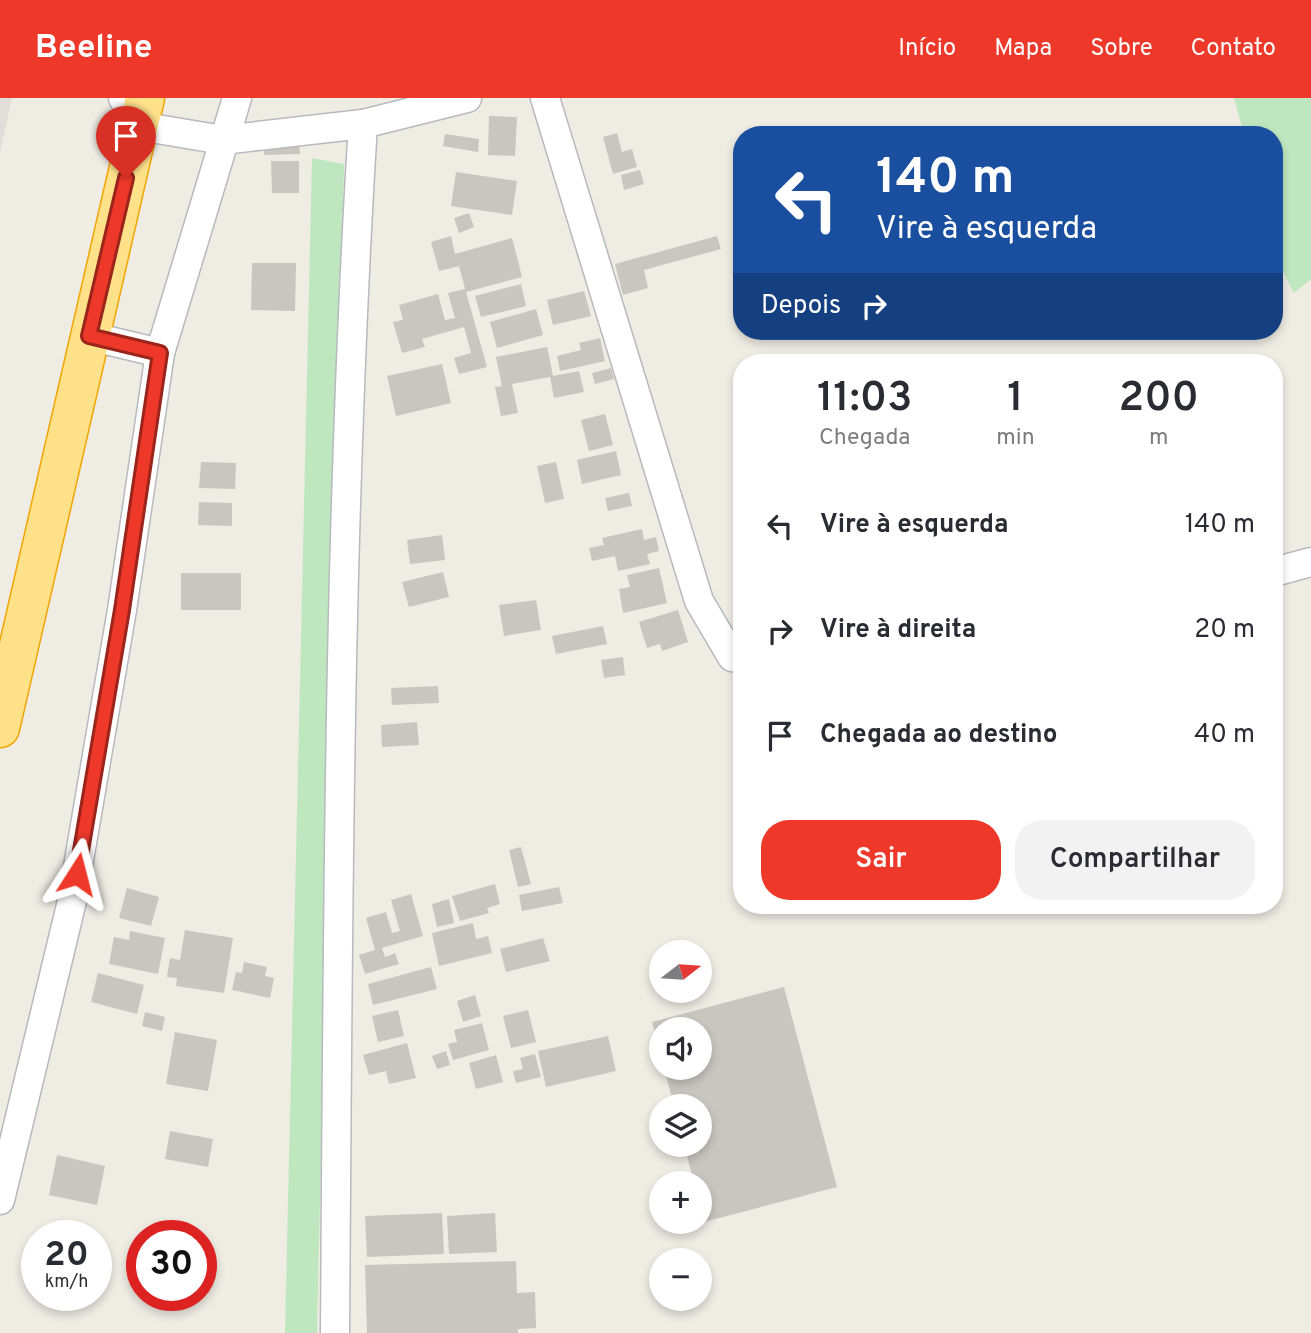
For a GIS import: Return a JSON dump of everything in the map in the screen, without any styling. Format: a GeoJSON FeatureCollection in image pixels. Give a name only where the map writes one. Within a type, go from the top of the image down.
{"type":"FeatureCollection","features":[{"type":"Feature","properties":{"kind":"highway"},"geometry":{"type":"LineString","coordinates":[[0,728],[89,336],[135,107]]}},
{"type":"Feature","properties":{"kind":"street"},"geometry":{"type":"LineString","coordinates":[[0,1200],[72,901],[122,610],[160,353],[237,98]]}},
{"type":"Feature","properties":{"kind":"street"},"geometry":{"type":"LineString","coordinates":[[135,107],[223,140],[363,124],[467,98]]}},
{"type":"Feature","properties":{"kind":"street"},"geometry":{"type":"LineString","coordinates":[[545,98],[699,601],[733,657]]}},
{"type":"Feature","properties":{"kind":"street"},"geometry":{"type":"LineString","coordinates":[[335,1333],[337,976],[350,352],[363,124]]}},
{"type":"Feature","properties":{"kind":"street"},"geometry":{"type":"LineString","coordinates":[[89,336],[160,353]]}},
{"type":"Feature","properties":{"kind":"street"},"geometry":{"type":"LineString","coordinates":[[1283,570],[1311,562]]}},
{"type":"Feature","properties":{"kind":"shaded area"},"geometry":{"type":"Polygon","coordinates":[[[0,98],[12,98],[0,153],[0,98]]]}},
{"type":"Feature","properties":{"kind":"green space"},"geometry":{"type":"Polygon","coordinates":[[[1234,98],[1311,98],[1311,279],[1294,293],[1283,272],[1283,126],[1242,126],[1234,98]]]}},
{"type":"Feature","properties":{"kind":"green space"},"geometry":{"type":"Polygon","coordinates":[[[312,158],[344,164],[317,1333],[285,1333],[312,158]]]}},
{"type":"Feature","properties":{"kind":"building"},"geometry":{"type":"Polygon","coordinates":[[[489,116],[517,117],[515,156],[488,155],[489,116]]]}},
{"type":"Feature","properties":{"kind":"building"},"geometry":{"type":"Polygon","coordinates":[[[617,133],[622,152],[632,149],[637,167],[613,174],[603,137],[617,133]]]}},
{"type":"Feature","properties":{"kind":"building"},"geometry":{"type":"Polygon","coordinates":[[[445,134],[479,139],[478,152],[443,146],[445,134]]]}},
{"type":"Feature","properties":{"kind":"building"},"geometry":{"type":"Polygon","coordinates":[[[264,144],[299,144],[300,154],[264,155],[264,144]]]}},
{"type":"Feature","properties":{"kind":"building"},"geometry":{"type":"Polygon","coordinates":[[[271,161],[299,161],[299,193],[272,193],[271,161]]]}},
{"type":"Feature","properties":{"kind":"building"},"geometry":{"type":"Polygon","coordinates":[[[640,170],[644,184],[624,190],[621,175],[640,170]]]}},
{"type":"Feature","properties":{"kind":"building"},"geometry":{"type":"Polygon","coordinates":[[[456,172],[517,181],[512,215],[451,206],[456,172]]]}},
{"type":"Feature","properties":{"kind":"building"},"geometry":{"type":"Polygon","coordinates":[[[469,213],[474,227],[459,233],[454,218],[469,213]]]}},
{"type":"Feature","properties":{"kind":"building"},"geometry":{"type":"Polygon","coordinates":[[[451,236],[455,254],[512,238],[522,277],[466,292],[487,367],[459,374],[454,358],[471,353],[464,327],[422,339],[425,347],[402,353],[393,322],[403,320],[399,305],[438,294],[445,320],[455,318],[448,293],[465,289],[459,266],[439,271],[431,242],[451,236]]]}},
{"type":"Feature","properties":{"kind":"building"},"geometry":{"type":"Polygon","coordinates":[[[717,236],[721,249],[644,270],[648,288],[623,295],[615,264],[717,236]]]}},
{"type":"Feature","properties":{"kind":"building"},"geometry":{"type":"Polygon","coordinates":[[[252,263],[296,263],[295,311],[251,310],[252,263]]]}},
{"type":"Feature","properties":{"kind":"building"},"geometry":{"type":"Polygon","coordinates":[[[521,284],[526,306],[481,317],[475,296],[521,284]]]}},
{"type":"Feature","properties":{"kind":"building"},"geometry":{"type":"Polygon","coordinates":[[[584,291],[591,316],[553,325],[547,300],[584,291]]]}},
{"type":"Feature","properties":{"kind":"building"},"geometry":{"type":"Polygon","coordinates":[[[536,309],[543,335],[497,348],[490,322],[536,309]]]}},
{"type":"Feature","properties":{"kind":"building"},"geometry":{"type":"Polygon","coordinates":[[[600,338],[605,361],[560,371],[557,356],[581,350],[579,343],[600,338]]]}},
{"type":"Feature","properties":{"kind":"building"},"geometry":{"type":"Polygon","coordinates":[[[547,347],[553,376],[579,371],[584,392],[554,398],[550,377],[512,384],[518,413],[501,416],[495,387],[502,386],[496,357],[547,347]]]}},
{"type":"Feature","properties":{"kind":"building"},"geometry":{"type":"Polygon","coordinates":[[[442,364],[451,403],[396,416],[387,376],[442,364]]]}},
{"type":"Feature","properties":{"kind":"building"},"geometry":{"type":"Polygon","coordinates":[[[611,368],[614,379],[595,384],[592,373],[611,368]]]}},
{"type":"Feature","properties":{"kind":"building"},"geometry":{"type":"Polygon","coordinates":[[[605,414],[613,445],[589,451],[581,420],[605,414]]]}},
{"type":"Feature","properties":{"kind":"building"},"geometry":{"type":"Polygon","coordinates":[[[616,451],[621,475],[582,484],[577,460],[616,451]]]}},
{"type":"Feature","properties":{"kind":"building"},"geometry":{"type":"Polygon","coordinates":[[[201,462],[236,463],[235,489],[199,488],[201,462]]]}},
{"type":"Feature","properties":{"kind":"building"},"geometry":{"type":"Polygon","coordinates":[[[556,462],[564,499],[545,503],[537,466],[556,462]]]}},
{"type":"Feature","properties":{"kind":"building"},"geometry":{"type":"Polygon","coordinates":[[[629,493],[632,506],[608,511],[605,498],[629,493]]]}},
{"type":"Feature","properties":{"kind":"building"},"geometry":{"type":"Polygon","coordinates":[[[199,502],[232,503],[232,526],[198,525],[199,502]]]}},
{"type":"Feature","properties":{"kind":"building"},"geometry":{"type":"Polygon","coordinates":[[[642,529],[644,540],[656,537],[659,551],[647,554],[650,564],[618,571],[615,556],[592,561],[589,548],[604,545],[602,538],[642,529]]]}},
{"type":"Feature","properties":{"kind":"building"},"geometry":{"type":"Polygon","coordinates":[[[442,535],[445,560],[410,564],[407,540],[442,535]]]}},
{"type":"Feature","properties":{"kind":"building"},"geometry":{"type":"Polygon","coordinates":[[[659,568],[667,603],[623,613],[619,589],[630,587],[627,575],[659,568]]]}},
{"type":"Feature","properties":{"kind":"building"},"geometry":{"type":"Polygon","coordinates":[[[443,572],[449,597],[409,607],[402,582],[443,572]]]}},
{"type":"Feature","properties":{"kind":"building"},"geometry":{"type":"Polygon","coordinates":[[[181,573],[241,573],[241,610],[181,610],[181,573]]]}},
{"type":"Feature","properties":{"kind":"building"},"geometry":{"type":"Polygon","coordinates":[[[536,600],[541,630],[504,636],[499,605],[536,600]]]}},
{"type":"Feature","properties":{"kind":"building"},"geometry":{"type":"Polygon","coordinates":[[[678,610],[688,642],[662,651],[660,644],[647,648],[639,622],[678,610]]]}},
{"type":"Feature","properties":{"kind":"building"},"geometry":{"type":"Polygon","coordinates":[[[603,626],[607,644],[556,654],[552,636],[603,626]]]}},
{"type":"Feature","properties":{"kind":"building"},"geometry":{"type":"Polygon","coordinates":[[[623,657],[625,675],[604,678],[601,660],[623,657]]]}},
{"type":"Feature","properties":{"kind":"building"},"geometry":{"type":"Polygon","coordinates":[[[438,686],[439,703],[392,705],[391,688],[438,686]]]}},
{"type":"Feature","properties":{"kind":"building"},"geometry":{"type":"Polygon","coordinates":[[[417,722],[419,745],[382,747],[381,725],[417,722]]]}},
{"type":"Feature","properties":{"kind":"building"},"geometry":{"type":"Polygon","coordinates":[[[521,847],[531,884],[518,887],[509,850],[521,847]]]}},
{"type":"Feature","properties":{"kind":"building"},"geometry":{"type":"Polygon","coordinates":[[[495,884],[500,904],[487,908],[489,913],[460,921],[452,896],[495,884]]]}},
{"type":"Feature","properties":{"kind":"building"},"geometry":{"type":"Polygon","coordinates":[[[559,887],[563,903],[522,911],[519,895],[559,887]]]}},
{"type":"Feature","properties":{"kind":"building"},"geometry":{"type":"Polygon","coordinates":[[[127,888],[159,897],[151,926],[119,918],[127,888]]]}},
{"type":"Feature","properties":{"kind":"building"},"geometry":{"type":"Polygon","coordinates":[[[411,894],[423,936],[382,948],[385,957],[395,953],[399,964],[365,974],[359,955],[375,950],[366,918],[386,912],[392,933],[400,931],[391,900],[411,894]]]}},
{"type":"Feature","properties":{"kind":"building"},"geometry":{"type":"Polygon","coordinates":[[[449,899],[454,923],[437,927],[432,904],[449,899]]]}},
{"type":"Feature","properties":{"kind":"building"},"geometry":{"type":"Polygon","coordinates":[[[473,923],[476,939],[488,936],[492,953],[439,966],[432,933],[473,923]]]}},
{"type":"Feature","properties":{"kind":"building"},"geometry":{"type":"Polygon","coordinates":[[[185,930],[233,938],[224,993],[176,986],[177,978],[167,977],[170,958],[180,960],[185,930]]]}},
{"type":"Feature","properties":{"kind":"building"},"geometry":{"type":"Polygon","coordinates":[[[130,931],[165,938],[158,974],[109,964],[114,937],[129,940],[130,931]]]}},
{"type":"Feature","properties":{"kind":"building"},"geometry":{"type":"Polygon","coordinates":[[[543,938],[550,961],[506,972],[500,949],[543,938]]]}},
{"type":"Feature","properties":{"kind":"building"},"geometry":{"type":"Polygon","coordinates":[[[244,962],[267,967],[265,976],[274,978],[270,998],[232,990],[236,972],[242,973],[244,962]]]}},
{"type":"Feature","properties":{"kind":"building"},"geometry":{"type":"Polygon","coordinates":[[[431,967],[437,989],[373,1005],[368,984],[431,967]]]}},
{"type":"Feature","properties":{"kind":"building"},"geometry":{"type":"Polygon","coordinates":[[[98,973],[144,985],[137,1014],[91,1002],[98,973]]]}},
{"type":"Feature","properties":{"kind":"building"},"geometry":{"type":"Polygon","coordinates":[[[784,987],[837,1187],[712,1220],[712,1171],[691,1171],[687,1157],[712,1157],[712,1094],[671,1094],[667,1080],[712,1080],[712,1017],[671,1017],[784,987]]]}},
{"type":"Feature","properties":{"kind":"building"},"geometry":{"type":"Polygon","coordinates":[[[475,995],[481,1016],[463,1022],[457,1001],[475,995]]]}},
{"type":"Feature","properties":{"kind":"building"},"geometry":{"type":"Polygon","coordinates":[[[398,1010],[404,1036],[378,1042],[372,1016],[398,1010]]]}},
{"type":"Feature","properties":{"kind":"building"},"geometry":{"type":"Polygon","coordinates":[[[528,1010],[536,1042],[511,1048],[503,1016],[528,1010]]]}},
{"type":"Feature","properties":{"kind":"building"},"geometry":{"type":"Polygon","coordinates":[[[145,1012],[165,1017],[162,1031],[142,1026],[145,1012]]]}},
{"type":"Feature","properties":{"kind":"building"},"geometry":{"type":"Polygon","coordinates":[[[482,1023],[489,1050],[453,1060],[448,1044],[457,1042],[454,1030],[482,1023]]]}},
{"type":"Feature","properties":{"kind":"building"},"geometry":{"type":"Polygon","coordinates":[[[175,1032],[217,1040],[208,1091],[166,1084],[175,1032]]]}},
{"type":"Feature","properties":{"kind":"building"},"geometry":{"type":"Polygon","coordinates":[[[608,1036],[616,1071],[546,1087],[538,1051],[608,1036]]]}},
{"type":"Feature","properties":{"kind":"building"},"geometry":{"type":"Polygon","coordinates":[[[407,1043],[416,1078],[389,1084],[386,1071],[369,1075],[363,1055],[407,1043]]]}},
{"type":"Feature","properties":{"kind":"building"},"geometry":{"type":"Polygon","coordinates":[[[446,1051],[450,1065],[437,1069],[432,1056],[446,1051]]]}},
{"type":"Feature","properties":{"kind":"building"},"geometry":{"type":"Polygon","coordinates":[[[535,1054],[541,1077],[516,1083],[513,1071],[523,1069],[520,1058],[535,1054]]]}},
{"type":"Feature","properties":{"kind":"building"},"geometry":{"type":"Polygon","coordinates":[[[496,1055],[503,1082],[476,1089],[469,1063],[496,1055]]]}},
{"type":"Feature","properties":{"kind":"building"},"geometry":{"type":"Polygon","coordinates":[[[170,1131],[213,1139],[208,1167],[165,1159],[170,1131]]]}},
{"type":"Feature","properties":{"kind":"building"},"geometry":{"type":"Polygon","coordinates":[[[57,1155],[105,1166],[97,1205],[49,1195],[57,1155]]]}},
{"type":"Feature","properties":{"kind":"building"},"geometry":{"type":"Polygon","coordinates":[[[442,1213],[444,1254],[367,1257],[365,1216],[442,1213]]]}},
{"type":"Feature","properties":{"kind":"building"},"geometry":{"type":"Polygon","coordinates":[[[495,1213],[497,1252],[449,1254],[447,1216],[495,1213]]]}},
{"type":"Feature","properties":{"kind":"building"},"geometry":{"type":"Polygon","coordinates":[[[516,1261],[517,1293],[535,1292],[536,1328],[518,1329],[518,1333],[367,1333],[365,1265],[516,1261]]]}},
{"type":"Feature","properties":{"kind":"route"},"geometry":{"type":"LineString","coordinates":[[77,874],[122,610],[160,353],[89,336],[126,178]]}}]}
